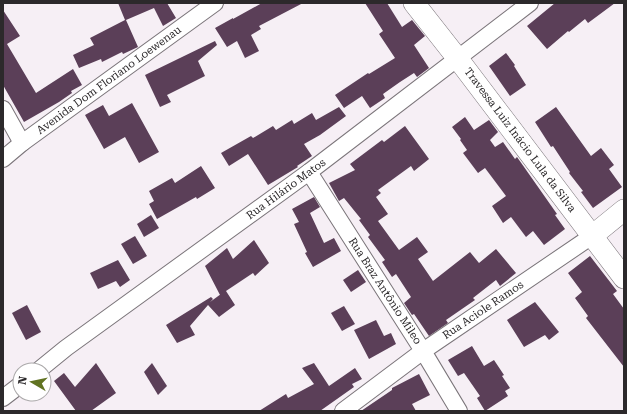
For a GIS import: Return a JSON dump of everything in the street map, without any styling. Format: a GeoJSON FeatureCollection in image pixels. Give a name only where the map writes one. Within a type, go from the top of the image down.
{"type":"FeatureCollection","features":[{"type":"Feature","properties":{"kind":"street","name":"Avenida Dom Floriano Loewenau"},"geometry":{"type":"LineString","coordinates":[[3,159],[22,143],[215,3]]}},
{"type":"Feature","properties":{"kind":"street","name":"Travessa Luiz Inácio Lula da Silva"},"geometry":{"type":"LineString","coordinates":[[414,3],[624,278]]}},
{"type":"Feature","properties":{"kind":"street","name":"Rua Hilário Matos"},"geometry":{"type":"LineString","coordinates":[[49,362],[309,172],[530,3]]}},
{"type":"Feature","properties":{"kind":"street"},"geometry":{"type":"LineString","coordinates":[[3,109],[22,143]]}},
{"type":"Feature","properties":{"kind":"street","name":"Rua Braz Antônio Mileo"},"geometry":{"type":"LineString","coordinates":[[309,172],[423,351],[459,411]]}},
{"type":"Feature","properties":{"kind":"street","name":"Rua Aciole Ramos"},"geometry":{"type":"LineString","coordinates":[[343,411],[423,351],[592,236],[624,210]]}},
{"type":"Feature","properties":{"kind":"street"},"geometry":{"type":"LineString","coordinates":[[3,398],[12,391]]}},
{"type":"Feature","properties":{"kind":"building"},"geometry":{"type":"Polygon","coordinates":[[[118,3],[167,3],[176,18],[163,26],[154,8],[126,20],[138,47],[123,54],[122,52],[102,62],[101,59],[79,68],[73,55],[94,45],[90,38],[125,20],[118,3]]]}},
{"type":"Feature","properties":{"kind":"building"},"geometry":{"type":"Polygon","coordinates":[[[262,3],[303,3],[259,26],[261,29],[251,35],[259,51],[245,58],[237,41],[227,47],[215,28],[262,3]]]}},
{"type":"Feature","properties":{"kind":"building"},"geometry":{"type":"Polygon","coordinates":[[[365,3],[387,3],[402,27],[412,20],[425,36],[414,45],[429,68],[417,77],[414,73],[400,82],[383,94],[385,98],[370,108],[362,96],[344,108],[335,95],[368,73],[369,74],[395,58],[379,34],[383,31],[365,3]]]}},
{"type":"Feature","properties":{"kind":"building"},"geometry":{"type":"Polygon","coordinates":[[[555,3],[615,3],[588,23],[585,19],[547,49],[527,26],[555,3]]]}},
{"type":"Feature","properties":{"kind":"building"},"geometry":{"type":"Polygon","coordinates":[[[3,10],[20,36],[7,44],[36,93],[73,69],[82,85],[71,91],[72,93],[59,102],[24,122],[3,85],[3,10]]]}},
{"type":"Feature","properties":{"kind":"building"},"geometry":{"type":"Polygon","coordinates":[[[215,41],[217,45],[198,61],[205,76],[167,95],[171,102],[160,107],[145,75],[215,41]]]}},
{"type":"Feature","properties":{"kind":"building"},"geometry":{"type":"Polygon","coordinates":[[[506,53],[515,65],[514,66],[526,85],[510,96],[489,66],[506,53]]]}},
{"type":"Feature","properties":{"kind":"building"},"geometry":{"type":"Polygon","coordinates":[[[132,103],[159,152],[139,163],[125,137],[104,149],[85,115],[103,105],[109,116],[132,103]]]}},
{"type":"Feature","properties":{"kind":"building"},"geometry":{"type":"Polygon","coordinates":[[[339,107],[346,116],[320,135],[304,144],[312,156],[297,166],[298,167],[268,185],[248,154],[229,166],[221,153],[251,136],[253,138],[273,126],[276,130],[292,120],[294,124],[312,113],[316,120],[339,107]]]}},
{"type":"Feature","properties":{"kind":"building"},"geometry":{"type":"Polygon","coordinates":[[[556,107],[591,156],[601,148],[614,165],[609,169],[622,187],[593,208],[581,192],[583,191],[569,173],[570,172],[553,146],[551,147],[535,122],[556,107]]]}},
{"type":"Feature","properties":{"kind":"building"},"geometry":{"type":"Polygon","coordinates":[[[465,117],[474,130],[489,120],[498,132],[490,140],[495,147],[503,142],[515,159],[517,157],[557,214],[555,215],[565,229],[544,245],[533,231],[526,237],[511,217],[503,223],[492,206],[506,196],[485,168],[478,173],[463,153],[467,150],[452,127],[465,117]]]}},
{"type":"Feature","properties":{"kind":"building"},"geometry":{"type":"Polygon","coordinates":[[[405,126],[429,159],[414,171],[411,166],[378,190],[381,193],[376,197],[388,214],[378,221],[399,250],[417,237],[428,252],[418,259],[433,281],[470,252],[479,263],[496,249],[516,273],[500,286],[496,280],[473,298],[475,300],[446,320],[448,323],[429,336],[414,314],[412,315],[404,303],[411,297],[396,274],[392,277],[382,262],[385,260],[368,237],[370,235],[359,220],[361,219],[344,198],[339,201],[329,183],[355,170],[350,164],[382,140],[384,142],[405,126]]]}},
{"type":"Feature","properties":{"kind":"building"},"geometry":{"type":"Polygon","coordinates":[[[201,166],[215,188],[197,199],[196,197],[157,219],[149,204],[154,201],[149,191],[172,178],[175,183],[201,166]]]}},
{"type":"Feature","properties":{"kind":"building"},"geometry":{"type":"Polygon","coordinates":[[[314,197],[320,207],[310,213],[324,243],[334,238],[341,251],[313,267],[305,253],[307,252],[294,224],[299,222],[292,209],[314,197]]]}},
{"type":"Feature","properties":{"kind":"building"},"geometry":{"type":"Polygon","coordinates":[[[151,215],[159,228],[144,237],[137,224],[151,215]]]}},
{"type":"Feature","properties":{"kind":"building"},"geometry":{"type":"Polygon","coordinates":[[[135,236],[147,256],[133,264],[121,244],[135,236]]]}},
{"type":"Feature","properties":{"kind":"building"},"geometry":{"type":"Polygon","coordinates":[[[254,240],[269,263],[255,276],[253,273],[226,291],[235,305],[219,317],[208,305],[190,326],[195,335],[177,343],[166,325],[211,297],[213,299],[210,302],[220,295],[205,266],[227,248],[233,259],[254,240]]]}},
{"type":"Feature","properties":{"kind":"building"},"geometry":{"type":"Polygon","coordinates":[[[590,256],[617,291],[613,294],[624,309],[624,367],[586,318],[588,316],[575,298],[582,292],[568,273],[590,256]]]}},
{"type":"Feature","properties":{"kind":"building"},"geometry":{"type":"Polygon","coordinates":[[[118,260],[130,280],[120,287],[116,281],[98,289],[90,273],[118,260]]]}},
{"type":"Feature","properties":{"kind":"building"},"geometry":{"type":"Polygon","coordinates":[[[358,270],[366,282],[351,292],[343,280],[358,270]]]}},
{"type":"Feature","properties":{"kind":"building"},"geometry":{"type":"Polygon","coordinates":[[[535,302],[559,332],[549,340],[545,335],[524,347],[507,320],[535,302]]]}},
{"type":"Feature","properties":{"kind":"building"},"geometry":{"type":"Polygon","coordinates":[[[27,305],[41,332],[26,340],[12,313],[27,305]]]}},
{"type":"Feature","properties":{"kind":"building"},"geometry":{"type":"Polygon","coordinates":[[[344,306],[355,324],[342,331],[331,313],[344,306]]]}},
{"type":"Feature","properties":{"kind":"building"},"geometry":{"type":"Polygon","coordinates":[[[376,320],[384,336],[391,333],[396,344],[369,359],[354,330],[376,320]]]}},
{"type":"Feature","properties":{"kind":"building"},"geometry":{"type":"Polygon","coordinates":[[[472,346],[484,366],[494,360],[504,375],[502,376],[510,388],[505,391],[508,396],[485,411],[477,398],[480,396],[464,373],[458,376],[448,360],[472,346]]]}},
{"type":"Feature","properties":{"kind":"building"},"geometry":{"type":"Polygon","coordinates":[[[96,363],[116,393],[91,411],[76,411],[54,381],[64,373],[75,387],[96,363]]]}},
{"type":"Feature","properties":{"kind":"building"},"geometry":{"type":"Polygon","coordinates":[[[152,363],[167,386],[158,395],[144,372],[152,363]]]}},
{"type":"Feature","properties":{"kind":"building"},"geometry":{"type":"Polygon","coordinates":[[[314,363],[329,386],[355,368],[362,379],[352,384],[354,387],[320,411],[259,411],[286,394],[288,398],[314,384],[302,368],[314,363]]]}},
{"type":"Feature","properties":{"kind":"building"},"geometry":{"type":"Polygon","coordinates":[[[419,374],[430,395],[412,404],[416,411],[361,411],[392,390],[392,388],[419,374]]]}}]}
